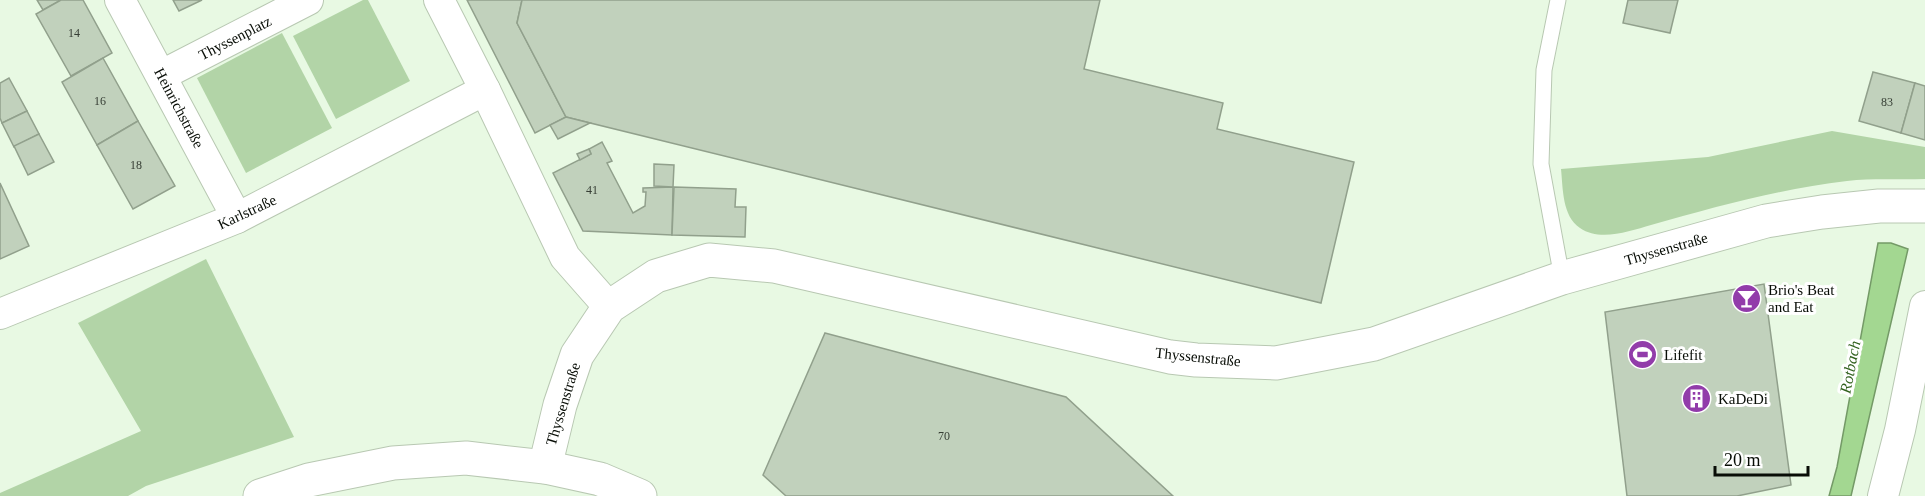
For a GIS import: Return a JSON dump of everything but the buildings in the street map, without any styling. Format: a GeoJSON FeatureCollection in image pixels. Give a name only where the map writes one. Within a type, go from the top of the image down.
{"type":"FeatureCollection","features":[{"type":"Feature","properties":{"kind":"street","name":"Heinrichstraße"},"geometry":{"type":"LineString","coordinates":[[120,0],[237,218]]}},
{"type":"Feature","properties":{"kind":"street","name":"Thyssenplatz"},"geometry":{"type":"LineString","coordinates":[[162,75],[308,0]]}},
{"type":"Feature","properties":{"kind":"street"},"geometry":{"type":"LineString","coordinates":[[439,0],[565,257],[609,307]]}},
{"type":"Feature","properties":{"kind":"street","name":"Karlstraße"},"geometry":{"type":"LineString","coordinates":[[0,314],[237,218],[485,90]]}},
{"type":"Feature","properties":{"kind":"street","name":"Thyssenstraße"},"geometry":{"type":"LineString","coordinates":[[545,467],[560,405],[577,355],[609,307],[656,276],[709,260],[774,266],[1170,357],[1276,363],[1374,344],[1562,278],[1766,221],[1879,206],[1925,206]]}},
{"type":"Feature","properties":{"kind":"street"},"geometry":{"type":"LineString","coordinates":[[1883,496],[1900,430],[1925,306]]}},
{"type":"Feature","properties":{"kind":"street"},"geometry":{"type":"LineString","coordinates":[[260,496],[309,480],[393,463],[466,458],[545,467],[600,479],[640,496]]}},
{"type":"Feature","properties":{"kind":"lane"},"geometry":{"type":"LineString","coordinates":[[1558,0],[1544,70],[1541,164],[1562,278]]}},
{"type":"Feature","properties":{"kind":"shaded area"},"geometry":{"type":"Polygon","coordinates":[[[363,0],[368,0],[410,81],[336,119],[293,36],[363,0]]]}},
{"type":"Feature","properties":{"kind":"shaded area"},"geometry":{"type":"Polygon","coordinates":[[[282,33],[332,128],[246,173],[197,78],[282,33]]]}},
{"type":"Feature","properties":{"kind":"shaded area"},"geometry":{"type":"Polygon","coordinates":[[[1832,131],[1925,147],[1925,179],[1876,179],[1822,184],[1723,205],[1634,230],[1606,235],[1580,228],[1574,223],[1567,209],[1561,169],[1708,157],[1832,131]]]}},
{"type":"Feature","properties":{"kind":"shaded area"},"geometry":{"type":"Polygon","coordinates":[[[1878,243],[1891,243],[1908,249],[1851,496],[1829,496],[1837,467],[1878,243]]]}},
{"type":"Feature","properties":{"kind":"shaded area"},"geometry":{"type":"Polygon","coordinates":[[[206,259],[294,437],[146,486],[128,496],[0,496],[0,493],[141,431],[78,323],[206,259]]]}},
{"type":"Feature","properties":{"kind":"place","name":"Brio's Beat and Eat"},"geometry":{"type":"Point","coordinates":[1747,299]}},
{"type":"Feature","properties":{"kind":"place","name":"Lifefit"},"geometry":{"type":"Point","coordinates":[1643,355]}},
{"type":"Feature","properties":{"kind":"place","name":"KaDeDi"},"geometry":{"type":"Point","coordinates":[1697,399]}},
{"type":"Feature","properties":{"kind":"water label","name":"Rotbach"},"geometry":{"type":"Point","coordinates":[1850,367]}}]}
